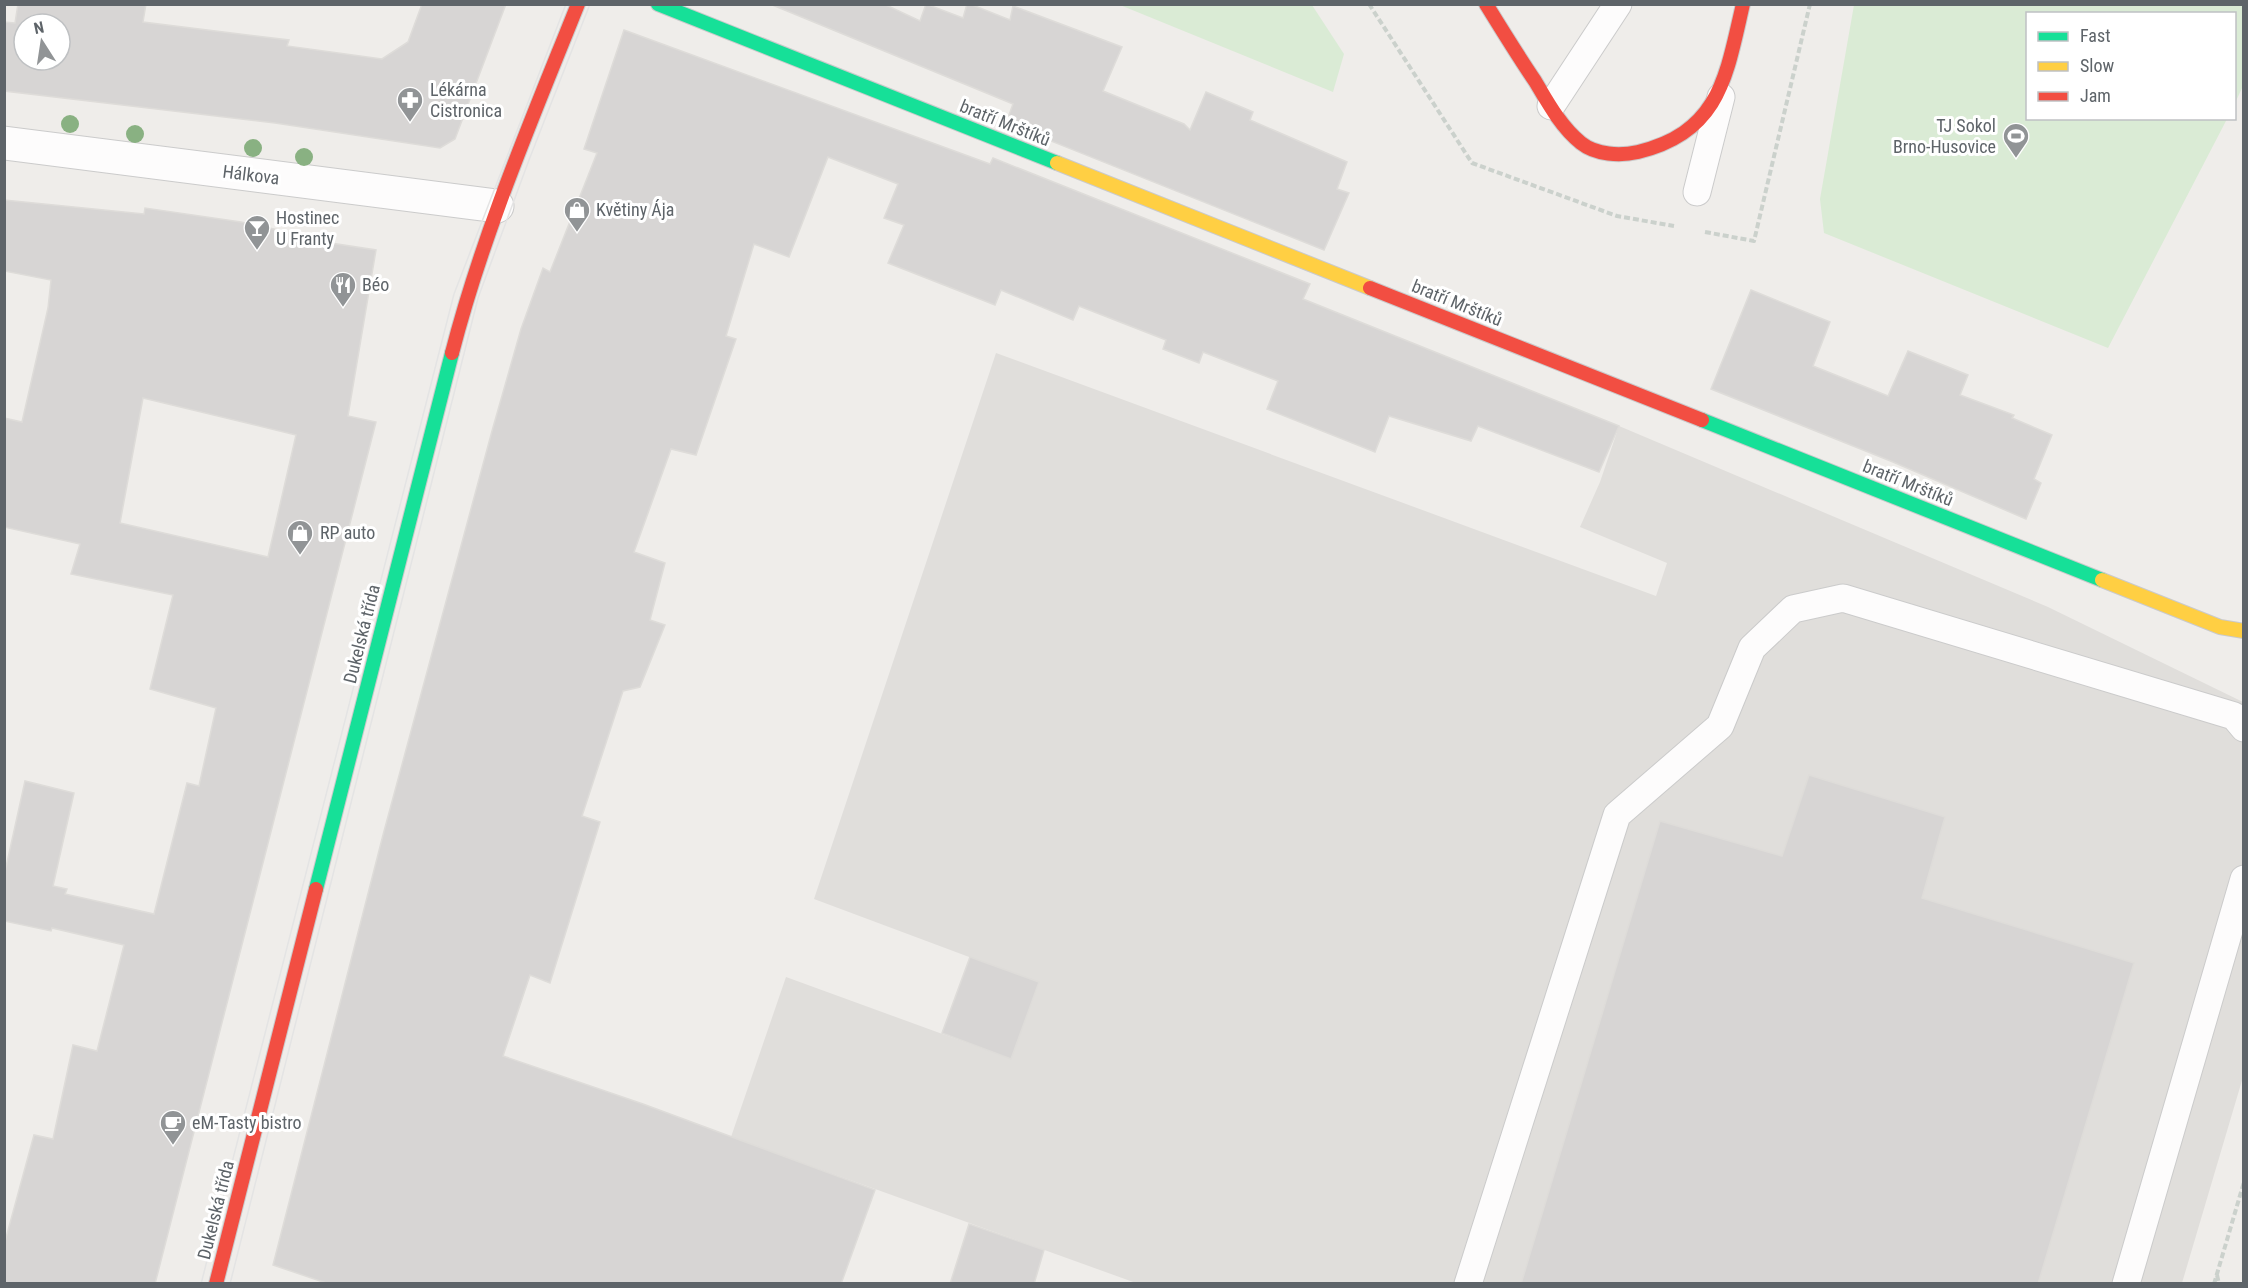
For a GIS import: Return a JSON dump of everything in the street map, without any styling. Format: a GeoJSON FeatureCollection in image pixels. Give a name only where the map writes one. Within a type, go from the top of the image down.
{"type":"FeatureCollection","features":[{"type":"Feature","properties":{"kind":"main road","name":"Dukelská třída"},"geometry":{"type":"LineString","coordinates":[[216,1284],[467,296],[497,206],[578,4]]}},
{"type":"Feature","properties":{"kind":"main road","name":"bratří Mrštíků"},"geometry":{"type":"LineString","coordinates":[[658,4],[2220,627],[2244,631]]}},
{"type":"Feature","properties":{"kind":"main road"},"geometry":{"type":"LineString","coordinates":[[1486,4],[1563,125],[1582,144],[1598,152],[1623,154],[1649,150],[1672,141],[1694,127],[1705,114],[1723,86],[1743,4]]}},
{"type":"Feature","properties":{"kind":"street","name":"Hálkova"},"geometry":{"type":"LineString","coordinates":[[4,143],[497,206]]}},
{"type":"Feature","properties":{"kind":"lane"},"geometry":{"type":"LineString","coordinates":[[1551,106],[1618,4]]}},
{"type":"Feature","properties":{"kind":"lane"},"geometry":{"type":"LineString","coordinates":[[1697,192],[1723,86]]}},
{"type":"Feature","properties":{"kind":"lane"},"geometry":{"type":"LineString","coordinates":[[1468,1284],[1617,815],[1720,726],[1752,648],[1793,609],[1843,598],[2234,716],[2244,728]]}},
{"type":"Feature","properties":{"kind":"lane"},"geometry":{"type":"LineString","coordinates":[[2126,1284],[2244,879]]}},
{"type":"Feature","properties":{"kind":"path"},"geometry":{"type":"LineString","coordinates":[[2214,1284],[2244,1182]]}},
{"type":"Feature","properties":{"kind":"path"},"geometry":{"type":"LineString","coordinates":[[2217,1274],[2219,1284]]}},
{"type":"Feature","properties":{"kind":"shaded area"},"geometry":{"type":"Polygon","coordinates":[[[996,353],[1656,596],[1667,563],[1580,527],[1600,482],[1619,426],[2048,607],[2243,702],[2243,1077],[2182,1283],[1136,1283],[731,1137],[786,977],[1011,1059],[1039,983],[814,899],[996,353]]]}},
{"type":"Feature","properties":{"kind":"green space"},"geometry":{"type":"Polygon","coordinates":[[[1120,5],[1312,5],[1344,54],[1333,92],[1120,5]]]}},
{"type":"Feature","properties":{"kind":"green space","name":"TJ Sokol Brno-Husovice"},"geometry":{"type":"Polygon","coordinates":[[[1854,5],[2243,5],[2243,86],[2236,101],[2236,12],[2026,12],[2026,120],[2226,120],[2108,348],[1824,233],[1820,199],[1854,5]]]}},
{"type":"Feature","properties":{"kind":"building"},"geometry":{"type":"Polygon","coordinates":[[[18,4],[146,4],[143,22],[289,40],[287,46],[382,59],[408,42],[422,4],[506,4],[455,139],[440,148],[275,123],[4,91],[4,22],[12,23],[12,72],[72,72],[72,12],[17,12],[18,4]]]}},
{"type":"Feature","properties":{"kind":"building"},"geometry":{"type":"Polygon","coordinates":[[[770,4],[884,4],[920,21],[926,4],[963,18],[967,4],[970,4],[1010,20],[1013,6],[1122,47],[1103,91],[1184,124],[1190,130],[1206,92],[1253,112],[1250,120],[1347,162],[1337,189],[1349,193],[1324,250],[1006,123],[1013,104],[770,4]]]}},
{"type":"Feature","properties":{"kind":"building"},"geometry":{"type":"Polygon","coordinates":[[[624,30],[990,164],[993,158],[1310,284],[1303,299],[1619,426],[1599,472],[1478,426],[1471,441],[1389,416],[1375,452],[1267,409],[1278,381],[1203,352],[1199,363],[1163,349],[1166,340],[1079,306],[1073,320],[1001,290],[995,305],[888,263],[904,225],[884,218],[898,184],[828,157],[789,257],[754,244],[726,336],[736,339],[696,455],[671,449],[634,552],[665,563],[650,620],[665,625],[640,687],[623,691],[582,816],[600,822],[550,983],[530,975],[503,1056],[643,1104],[875,1190],[841,1284],[329,1284],[273,1265],[383,835],[492,431],[521,329],[543,268],[550,272],[597,153],[584,149],[624,30]]]}},
{"type":"Feature","properties":{"kind":"building"},"geometry":{"type":"Polygon","coordinates":[[[4,200],[144,214],[145,208],[241,222],[298,234],[298,238],[376,250],[348,416],[376,422],[155,1284],[4,1284],[4,1245],[34,1135],[53,1139],[73,1045],[97,1051],[124,945],[52,928],[51,931],[4,921],[4,876],[25,781],[74,793],[53,886],[67,889],[65,894],[154,914],[187,783],[199,786],[216,708],[150,689],[173,595],[71,574],[80,544],[4,527],[4,418],[22,422],[48,308],[51,280],[4,271],[4,200]],[[143,398],[120,523],[268,557],[296,435],[143,398]]]}},
{"type":"Feature","properties":{"kind":"building"},"geometry":{"type":"Polygon","coordinates":[[[1751,290],[1830,322],[1813,366],[1888,396],[1908,351],[1968,375],[1960,395],[2014,415],[2012,418],[2052,435],[2034,479],[2041,483],[2026,519],[1893,462],[1711,389],[1751,290]]]}},
{"type":"Feature","properties":{"kind":"building"},"geometry":{"type":"Polygon","coordinates":[[[1809,775],[1945,817],[1922,898],[2134,963],[2038,1284],[1521,1284],[1660,821],[1782,856],[1809,775]]]}},
{"type":"Feature","properties":{"kind":"building"},"geometry":{"type":"Polygon","coordinates":[[[970,957],[1039,982],[1011,1059],[942,1033],[970,957]]]}},
{"type":"Feature","properties":{"kind":"building"},"geometry":{"type":"Polygon","coordinates":[[[969,1224],[1044,1250],[1034,1284],[950,1284],[969,1224]]]}},
{"type":"Feature","properties":{"kind":"tram line"},"geometry":{"type":"LineString","coordinates":[[201,1284],[454,294],[566,4]]}},
{"type":"Feature","properties":{"kind":"tram line"},"geometry":{"type":"LineString","coordinates":[[230,1284],[478,298],[590,4]]}},
{"type":"Feature","properties":{"kind":"traffic: fast"},"geometry":{"type":"LineString","coordinates":[[658,4],[1057,163]]}},
{"type":"Feature","properties":{"kind":"traffic: fast"},"geometry":{"type":"LineString","coordinates":[[316,889],[452,353]]}},
{"type":"Feature","properties":{"kind":"traffic: fast"},"geometry":{"type":"LineString","coordinates":[[1702,420],[2102,580]]}},
{"type":"Feature","properties":{"kind":"traffic: slow"},"geometry":{"type":"LineString","coordinates":[[1057,163],[1370,288]]}},
{"type":"Feature","properties":{"kind":"traffic: slow"},"geometry":{"type":"LineString","coordinates":[[2102,580],[2220,627],[2244,631]]}},
{"type":"Feature","properties":{"kind":"traffic: jam"},"geometry":{"type":"LineString","coordinates":[[452,353],[493,220],[578,4]]}},
{"type":"Feature","properties":{"kind":"traffic: jam"},"geometry":{"type":"LineString","coordinates":[[1486,4],[1567,130],[1587,147],[1616,154],[1638,152],[1665,143],[1687,131],[1703,116],[1724,78],[1743,4]]}},
{"type":"Feature","properties":{"kind":"traffic: jam"},"geometry":{"type":"LineString","coordinates":[[1370,288],[1702,420]]}},
{"type":"Feature","properties":{"kind":"traffic: jam"},"geometry":{"type":"LineString","coordinates":[[216,1284],[316,889]]}},
{"type":"Feature","properties":{"kind":"place","name":"Lékárna Cistronica"},"geometry":{"type":"Point","coordinates":[410,123]}},
{"type":"Feature","properties":{"kind":"place","name":"TJ Sokol Brno-Husovice"},"geometry":{"type":"Point","coordinates":[2016,159]}},
{"type":"Feature","properties":{"kind":"place","name":"Květiny Ája"},"geometry":{"type":"Point","coordinates":[577,233]}},
{"type":"Feature","properties":{"kind":"place","name":"Hostinec U Franty"},"geometry":{"type":"Point","coordinates":[257,251]}},
{"type":"Feature","properties":{"kind":"place","name":"Béo"},"geometry":{"type":"Point","coordinates":[343,308]}},
{"type":"Feature","properties":{"kind":"place","name":"RP auto"},"geometry":{"type":"Point","coordinates":[300,556]}},
{"type":"Feature","properties":{"kind":"place","name":"eM-Tasty bistro"},"geometry":{"type":"Point","coordinates":[173,1146]}}]}
